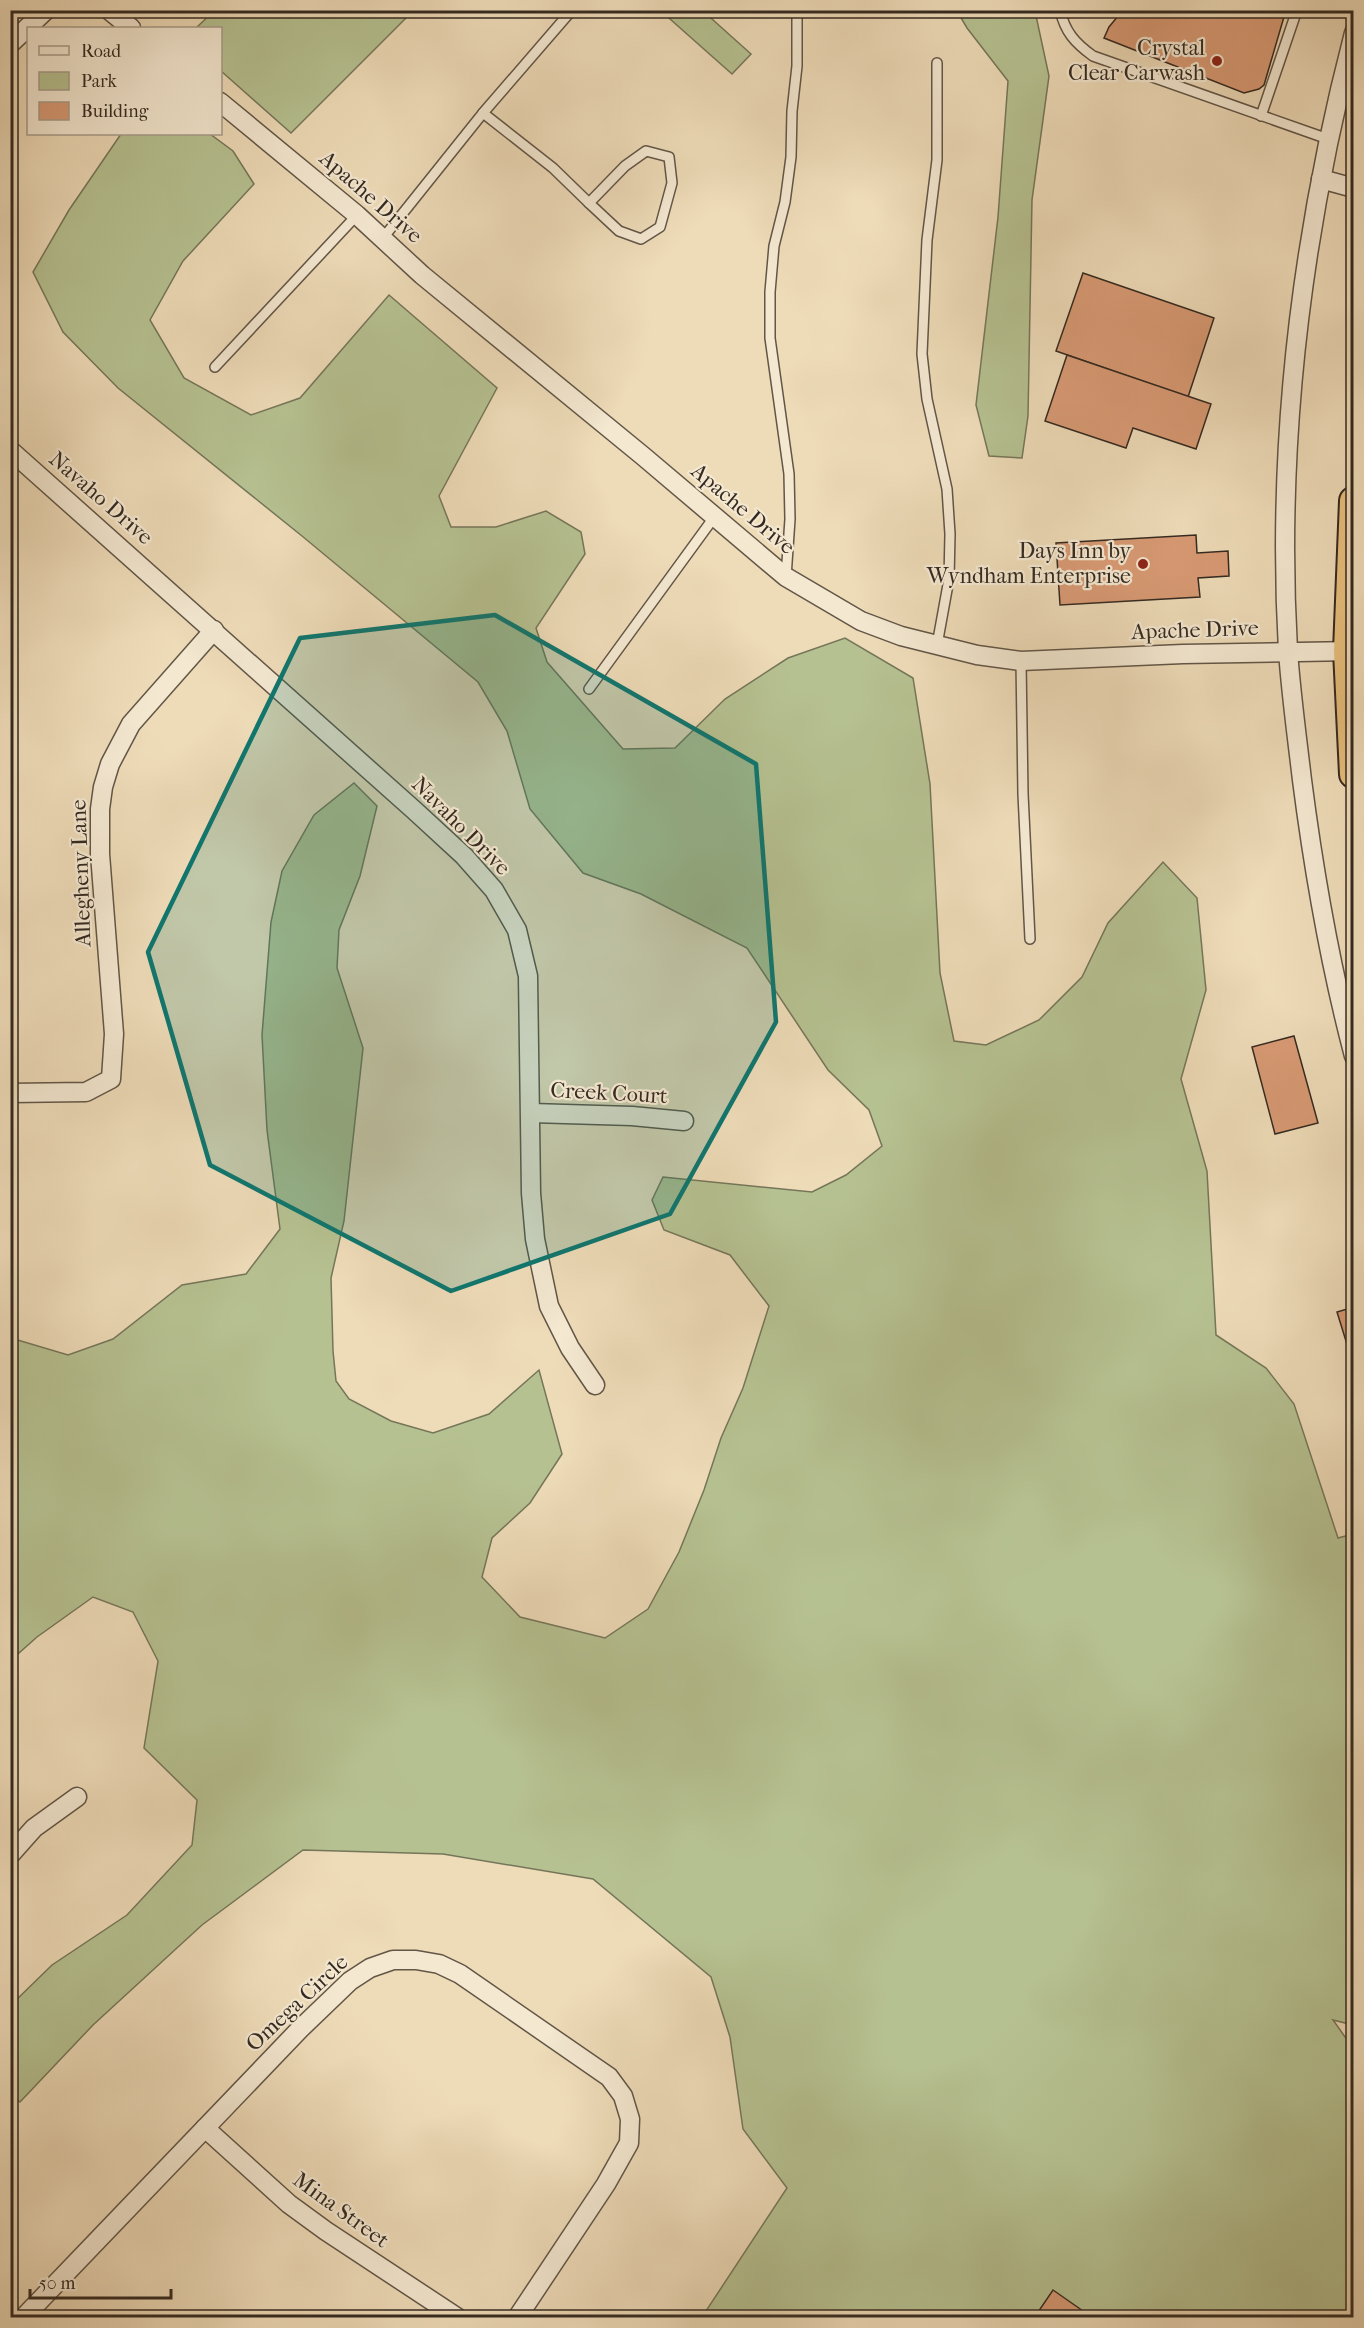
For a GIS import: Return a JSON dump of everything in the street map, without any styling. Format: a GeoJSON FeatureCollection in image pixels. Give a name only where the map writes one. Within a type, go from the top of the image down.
{"type":"FeatureCollection","features":[{"type":"Feature","properties":{"kind":"highway"},"geometry":{"type":"LineString","coordinates":[[1353,501],[1351,651],[1353,774]]}},
{"type":"Feature","properties":{"kind":"street"},"geometry":{"type":"LineString","coordinates":[[28,27],[46,10]]}},
{"type":"Feature","properties":{"kind":"street"},"geometry":{"type":"LineString","coordinates":[[109,10],[130,27]]}},
{"type":"Feature","properties":{"kind":"street"},"geometry":{"type":"LineString","coordinates":[[10,44],[27,28]]}},
{"type":"Feature","properties":{"kind":"street"},"geometry":{"type":"LineString","coordinates":[[1353,33],[1321,179],[1293,380],[1285,540],[1288,652],[1312,855],[1337,990],[1353,1056]]}},
{"type":"Feature","properties":{"kind":"street","name":"Apache Drive"},"geometry":{"type":"LineString","coordinates":[[222,104],[357,215],[422,275],[786,577],[861,621],[901,636],[977,655],[1021,661],[1183,654],[1351,651]]}},
{"type":"Feature","properties":{"kind":"street"},"geometry":{"type":"LineString","coordinates":[[1321,179],[1353,189]]}},
{"type":"Feature","properties":{"kind":"street","name":"Navaho Drive"},"geometry":{"type":"LineString","coordinates":[[10,450],[423,818],[464,856],[494,890],[517,930],[528,976],[531,1193],[535,1239],[549,1306],[570,1348],[595,1385]]}},
{"type":"Feature","properties":{"kind":"street","name":"Allegheny Lane"},"geometry":{"type":"LineString","coordinates":[[10,1093],[86,1092],[111,1079],[114,1034],[100,854],[100,809],[103,787],[110,764],[131,724],[214,630]]}},
{"type":"Feature","properties":{"kind":"street","name":"Creek Court"},"geometry":{"type":"LineString","coordinates":[[531,1113],[632,1116],[684,1121]]}},
{"type":"Feature","properties":{"kind":"street"},"geometry":{"type":"LineString","coordinates":[[10,1855],[34,1828],[77,1797]]}},
{"type":"Feature","properties":{"kind":"street","name":"Omega Circle"},"geometry":{"type":"LineString","coordinates":[[23,2318],[142,2191],[300,2029],[350,1981],[370,1968],[393,1960],[416,1960],[439,1964],[460,1974],[609,2077],[623,2096],[630,2119],[629,2143],[606,2184],[517,2318]]}},
{"type":"Feature","properties":{"kind":"street","name":"Mina Street"},"geometry":{"type":"LineString","coordinates":[[205,2128],[289,2204],[458,2318]]}},
{"type":"Feature","properties":{"kind":"lane"},"geometry":{"type":"LineString","coordinates":[[383,238],[483,113],[572,10]]}},
{"type":"Feature","properties":{"kind":"lane"},"geometry":{"type":"LineString","coordinates":[[786,577],[790,519],[789,474],[770,338],[770,292],[774,246],[785,202],[791,157],[792,111],[797,66],[797,10]]}},
{"type":"Feature","properties":{"kind":"lane"},"geometry":{"type":"LineString","coordinates":[[1060,10],[1067,31],[1077,44],[1093,56],[1328,139]]}},
{"type":"Feature","properties":{"kind":"lane"},"geometry":{"type":"LineString","coordinates":[[1261,116],[1297,10]]}},
{"type":"Feature","properties":{"kind":"lane"},"geometry":{"type":"LineString","coordinates":[[937,63],[937,160],[927,240],[922,354],[927,399],[947,489],[950,534],[949,579],[937,645]]}},
{"type":"Feature","properties":{"kind":"lane"},"geometry":{"type":"LineString","coordinates":[[483,113],[553,168],[589,203],[619,231],[641,239],[660,227],[672,183],[669,157],[646,151],[625,166],[589,203]]}},
{"type":"Feature","properties":{"kind":"lane"},"geometry":{"type":"LineString","coordinates":[[215,367],[357,215]]}},
{"type":"Feature","properties":{"kind":"lane"},"geometry":{"type":"LineString","coordinates":[[589,689],[715,516]]}},
{"type":"Feature","properties":{"kind":"lane"},"geometry":{"type":"LineString","coordinates":[[1021,661],[1023,794],[1030,939]]}},
{"type":"Feature","properties":{"kind":"highlighted area"},"geometry":{"type":"Polygon","coordinates":[[[495,615],[756,764],[776,1022],[670,1214],[451,1291],[210,1165],[148,952],[300,638],[495,615]]]}},
{"type":"Feature","properties":{"kind":"green space"},"geometry":{"type":"Polygon","coordinates":[[[215,10],[413,10],[291,133],[222,72],[222,27],[197,27],[215,10]]]}},
{"type":"Feature","properties":{"kind":"green space"},"geometry":{"type":"Polygon","coordinates":[[[661,11],[703,11],[751,54],[732,74],[661,11]]]}},
{"type":"Feature","properties":{"kind":"green space"},"geometry":{"type":"Polygon","coordinates":[[[957,11],[1035,11],[1049,76],[1032,200],[1028,416],[1022,458],[989,456],[976,405],[998,217],[1008,81],[967,28],[957,11]]]}},
{"type":"Feature","properties":{"kind":"green space"},"geometry":{"type":"Polygon","coordinates":[[[120,135],[211,135],[233,151],[254,184],[183,261],[150,320],[184,378],[251,415],[300,398],[389,295],[497,388],[439,496],[451,527],[496,527],[546,511],[581,532],[585,554],[536,628],[547,662],[623,749],[675,748],[725,699],[788,658],[845,638],[913,678],[930,784],[940,973],[954,1041],[986,1045],[1039,1020],[1082,977],[1108,923],[1163,862],[1197,898],[1206,990],[1181,1079],[1207,1171],[1216,1335],[1266,1368],[1294,1404],[1338,1538],[1353,1534],[1353,2025],[1333,2020],[1353,2048],[1353,2317],[702,2317],[787,2188],[743,2129],[730,2037],[711,1977],[593,1879],[443,1854],[303,1850],[202,1925],[93,2025],[20,2102],[11,2094],[11,2005],[52,1965],[127,1915],[192,1845],[197,1800],[144,1748],[158,1661],[133,1612],[93,1597],[37,1637],[11,1660],[11,1338],[68,1355],[113,1339],[182,1285],[246,1274],[280,1229],[267,1130],[262,1035],[271,922],[282,871],[314,815],[354,783],[377,806],[360,876],[339,930],[337,968],[363,1048],[344,1221],[331,1278],[336,1381],[349,1399],[391,1421],[433,1433],[489,1414],[539,1370],[562,1454],[530,1503],[492,1538],[482,1577],[520,1617],[605,1638],[648,1609],[679,1552],[704,1490],[721,1438],[743,1388],[769,1306],[730,1255],[664,1230],[652,1200],[663,1177],[812,1192],[846,1175],[882,1146],[869,1110],[828,1070],[747,948],[641,894],[583,873],[530,809],[507,731],[478,682],[118,388],[63,332],[33,272],[69,210],[120,135]]]}},
{"type":"Feature","properties":{"kind":"building","name":"Crystal Clear Carwash"},"geometry":{"type":"Polygon","coordinates":[[[1123,10],[1286,10],[1264,85],[1259,89],[1244,93],[1104,38],[1109,27],[1123,10]]]}},
{"type":"Feature","properties":{"kind":"building"},"geometry":{"type":"Polygon","coordinates":[[[1083,273],[1214,318],[1188,397],[1056,351],[1083,273]]]}},
{"type":"Feature","properties":{"kind":"building"},"geometry":{"type":"Polygon","coordinates":[[[1067,355],[1211,404],[1196,449],[1133,428],[1126,448],[1045,421],[1067,355]]]}},
{"type":"Feature","properties":{"kind":"building","name":"Days Inn by Wyndham Enterprise"},"geometry":{"type":"Polygon","coordinates":[[[1196,535],[1197,553],[1228,551],[1229,576],[1198,578],[1200,597],[1060,605],[1056,543],[1196,535]]]}},
{"type":"Feature","properties":{"kind":"building"},"geometry":{"type":"Polygon","coordinates":[[[1294,1036],[1318,1123],[1275,1134],[1252,1047],[1294,1036]]]}},
{"type":"Feature","properties":{"kind":"building"},"geometry":{"type":"Polygon","coordinates":[[[1354,1307],[1354,1367],[1337,1312],[1354,1307]]]}},
{"type":"Feature","properties":{"kind":"building"},"geometry":{"type":"Polygon","coordinates":[[[1053,2290],[1093,2318],[1034,2318],[1053,2290]]]}},
{"type":"Feature","properties":{"kind":"place","name":"Crystal Clear Carwash"},"geometry":{"type":"Point","coordinates":[1217,61]}},
{"type":"Feature","properties":{"kind":"place","name":"Days Inn by Wyndham Enterprise"},"geometry":{"type":"Point","coordinates":[1143,564]}}]}
